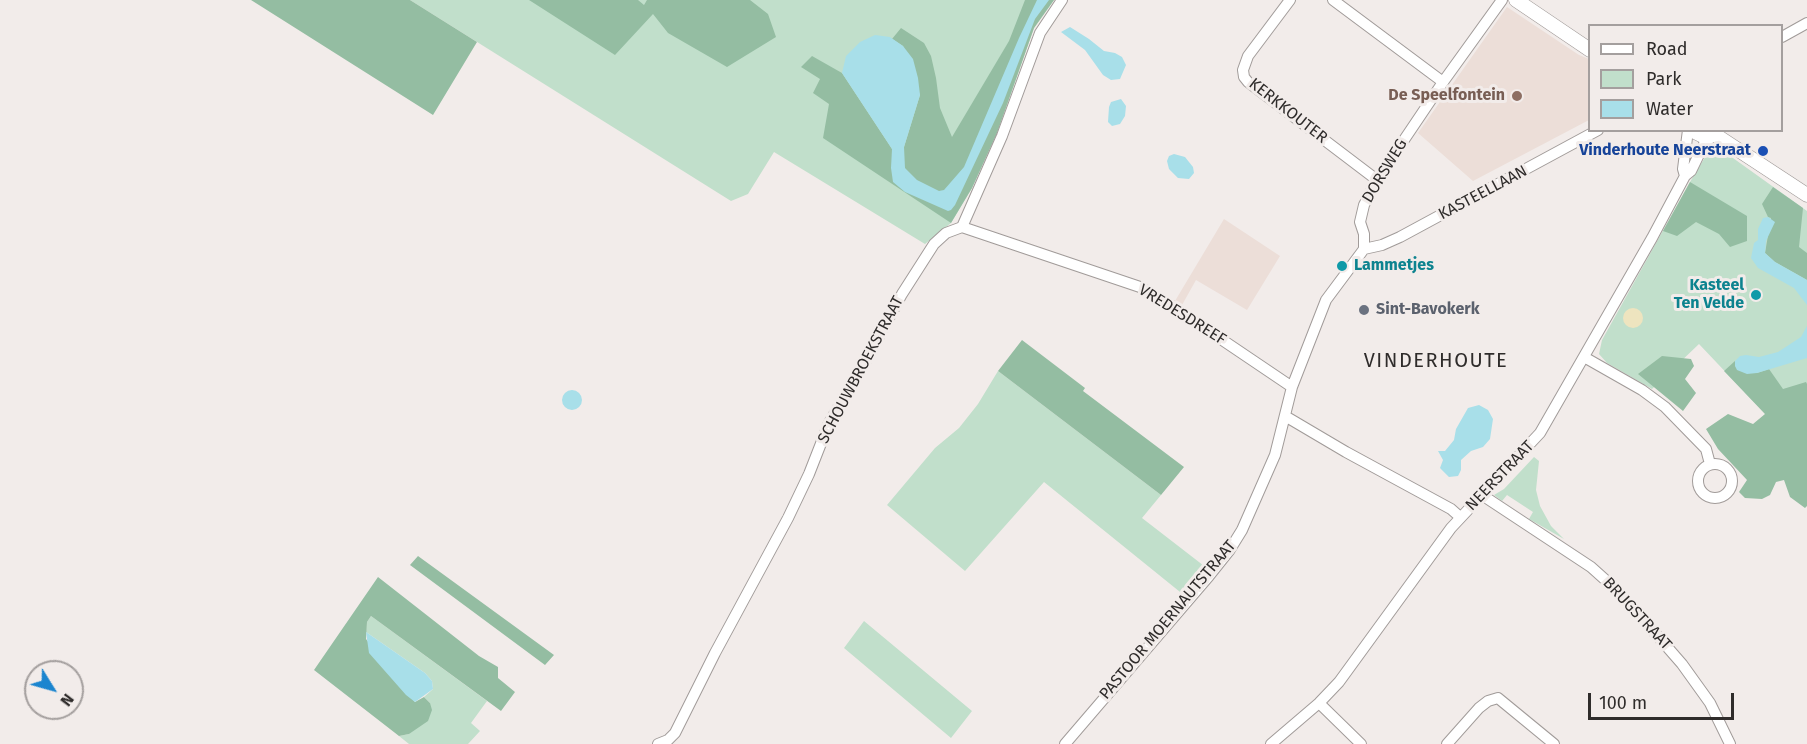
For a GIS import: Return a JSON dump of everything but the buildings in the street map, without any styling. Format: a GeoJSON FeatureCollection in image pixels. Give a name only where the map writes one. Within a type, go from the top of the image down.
{"type":"FeatureCollection","features":[{"type":"Feature","properties":{"kind":"street"},"geometry":{"type":"LineString","coordinates":[[962,227],[1002,136],[1040,33],[1062,0]]}},
{"type":"Feature","properties":{"kind":"street","name":"KERKKOUTER"},"geometry":{"type":"LineString","coordinates":[[1290,0],[1248,56],[1243,70],[1244,77],[1377,180]]}},
{"type":"Feature","properties":{"kind":"street"},"geometry":{"type":"LineString","coordinates":[[1333,0],[1443,82]]}},
{"type":"Feature","properties":{"kind":"street","name":"DORSWEG"},"geometry":{"type":"LineString","coordinates":[[1364,249],[1361,213],[1377,180],[1502,0]]}},
{"type":"Feature","properties":{"kind":"street"},"geometry":{"type":"LineString","coordinates":[[1516,0],[1588,49]]}},
{"type":"Feature","properties":{"kind":"street"},"geometry":{"type":"LineString","coordinates":[[1783,37],[1807,23]]}},
{"type":"Feature","properties":{"kind":"street","name":"KASTEELLAAN"},"geometry":{"type":"LineString","coordinates":[[1364,249],[1382,245],[1400,237],[1594,132]]}},
{"type":"Feature","properties":{"kind":"street","name":"NEERSTRAAT"},"geometry":{"type":"LineString","coordinates":[[1685,176],[1683,168],[1686,139],[1689,132]]}},
{"type":"Feature","properties":{"kind":"street"},"geometry":{"type":"LineString","coordinates":[[1712,134],[1807,195]]}},
{"type":"Feature","properties":{"kind":"street","name":"NEERSTRAAT"},"geometry":{"type":"LineString","coordinates":[[1271,744],[1319,703],[1358,658],[1460,518],[1540,433],[1685,176],[1712,134]]}},
{"type":"Feature","properties":{"kind":"street","name":"VREDESDREEF"},"geometry":{"type":"LineString","coordinates":[[962,227],[1140,287],[1292,387]]}},
{"type":"Feature","properties":{"kind":"street","name":"SCHOUWBROEKSTRAAT"},"geometry":{"type":"LineString","coordinates":[[658,744],[668,740],[675,733],[715,652],[788,518],[809,474],[829,423],[902,294],[934,244],[946,234],[962,227]]}},
{"type":"Feature","properties":{"kind":"street"},"geometry":{"type":"LineString","coordinates":[[1292,387],[1326,300],[1364,249]]}},
{"type":"Feature","properties":{"kind":"street"},"geometry":{"type":"LineString","coordinates":[[1584,357],[1642,390],[1665,407],[1706,449],[1710,464]]}},
{"type":"Feature","properties":{"kind":"street","name":"PASTOOR MOERNAUTSTRAAT"},"geometry":{"type":"LineString","coordinates":[[1065,744],[1229,551],[1242,530],[1275,455],[1292,387]]}},
{"type":"Feature","properties":{"kind":"street"},"geometry":{"type":"LineString","coordinates":[[1285,416],[1451,509],[1460,518]]}},
{"type":"Feature","properties":{"kind":"street","name":"BRUGSTRAAT"},"geometry":{"type":"LineString","coordinates":[[1482,495],[1591,567],[1620,593],[1682,664],[1710,703],[1730,744]]}},
{"type":"Feature","properties":{"kind":"street"},"geometry":{"type":"LineString","coordinates":[[1447,744],[1479,708],[1488,701],[1498,698],[1506,702],[1554,744]]}},
{"type":"Feature","properties":{"kind":"street"},"geometry":{"type":"LineString","coordinates":[[1319,703],[1361,744]]}},
{"type":"Feature","properties":{"kind":"shaded area","name":"De Speelfontein"},"geometry":{"type":"Polygon","coordinates":[[[1507,7],[1588,59],[1588,121],[1473,181],[1418,133],[1507,7]]]}},
{"type":"Feature","properties":{"kind":"shaded area"},"geometry":{"type":"Polygon","coordinates":[[[1224,219],[1280,256],[1247,310],[1196,280],[1182,305],[1175,301],[1224,219]]]}},
{"type":"Feature","properties":{"kind":"green space"},"geometry":{"type":"Polygon","coordinates":[[[251,0],[410,0],[477,42],[433,115],[251,0]]]}},
{"type":"Feature","properties":{"kind":"green space"},"geometry":{"type":"Polygon","coordinates":[[[410,0],[1054,0],[1034,28],[997,133],[972,188],[951,223],[925,244],[774,152],[748,194],[731,201],[410,0]]]}},
{"type":"Feature","properties":{"kind":"green space"},"geometry":{"type":"Polygon","coordinates":[[[529,0],[638,0],[644,5],[647,0],[750,0],[768,14],[776,37],[727,67],[668,33],[653,14],[615,55],[529,0]]]}},
{"type":"Feature","properties":{"kind":"green space"},"geometry":{"type":"Polygon","coordinates":[[[1025,0],[1054,0],[1034,28],[997,133],[972,188],[951,223],[823,138],[829,104],[813,93],[820,79],[801,67],[812,56],[842,73],[892,149],[904,147],[920,95],[903,46],[892,39],[901,28],[924,43],[931,56],[940,108],[952,137],[1009,41],[1025,0]]]}},
{"type":"Feature","properties":{"kind":"green space"},"geometry":{"type":"Polygon","coordinates":[[[1713,148],[1719,148],[1807,211],[1807,458],[1699,344],[1652,389],[1607,363],[1599,354],[1602,340],[1690,182],[1713,148]]]}},
{"type":"Feature","properties":{"kind":"green space"},"geometry":{"type":"Polygon","coordinates":[[[1690,182],[1747,216],[1747,241],[1730,247],[1719,234],[1696,222],[1677,236],[1663,231],[1690,182]]]}},
{"type":"Feature","properties":{"kind":"green space"},"geometry":{"type":"Polygon","coordinates":[[[1773,187],[1803,208],[1799,247],[1807,253],[1807,280],[1775,262],[1765,253],[1771,218],[1768,217],[1762,204],[1773,187]]]}},
{"type":"Feature","properties":{"kind":"green space"},"geometry":{"type":"Polygon","coordinates":[[[1022,340],[1085,388],[1083,391],[1184,467],[1161,495],[998,371],[1022,340]]]}},
{"type":"Feature","properties":{"kind":"green space"},"geometry":{"type":"Polygon","coordinates":[[[1662,356],[1691,359],[1694,366],[1685,379],[1696,393],[1683,411],[1638,374],[1662,356]]]}},
{"type":"Feature","properties":{"kind":"green space"},"geometry":{"type":"Polygon","coordinates":[[[1735,361],[1735,366],[1757,373],[1769,369],[1783,389],[1806,382],[1807,384],[1807,506],[1805,508],[1790,497],[1784,480],[1776,482],[1770,495],[1762,499],[1745,498],[1739,492],[1747,480],[1718,449],[1706,429],[1728,414],[1753,424],[1765,414],[1724,371],[1735,361]]]}},
{"type":"Feature","properties":{"kind":"green space"},"geometry":{"type":"Polygon","coordinates":[[[998,371],[1161,495],[1142,518],[1208,569],[1185,596],[1044,482],[965,571],[887,505],[935,448],[959,428],[978,404],[998,371]]]}},
{"type":"Feature","properties":{"kind":"green space"},"geometry":{"type":"Polygon","coordinates":[[[1534,457],[1539,461],[1536,490],[1540,506],[1551,526],[1564,539],[1529,519],[1533,512],[1507,495],[1502,501],[1494,495],[1504,489],[1534,457]]]}},
{"type":"Feature","properties":{"kind":"green space"},"geometry":{"type":"Polygon","coordinates":[[[418,556],[554,655],[545,665],[410,565],[418,556]]]}},
{"type":"Feature","properties":{"kind":"green space"},"geometry":{"type":"Polygon","coordinates":[[[378,577],[479,656],[498,667],[498,678],[515,692],[501,711],[371,616],[367,622],[366,639],[415,702],[424,697],[430,703],[432,710],[428,721],[409,734],[399,736],[314,670],[378,577]]]}},
{"type":"Feature","properties":{"kind":"green space"},"geometry":{"type":"Polygon","coordinates":[[[371,616],[487,701],[471,723],[480,731],[468,744],[409,744],[399,736],[409,734],[430,703],[424,697],[433,689],[432,681],[425,673],[366,632],[367,622],[371,616]]]}},
{"type":"Feature","properties":{"kind":"green space"},"geometry":{"type":"Polygon","coordinates":[[[864,621],[972,711],[951,738],[844,648],[864,621]]]}},
{"type":"Feature","properties":{"kind":"sand"},"geometry":{"type":"Polygon","coordinates":[[[1633,308],[1640,311],[1643,318],[1640,325],[1633,328],[1626,325],[1623,318],[1626,311],[1633,308]]]}},
{"type":"Feature","properties":{"kind":"water"},"geometry":{"type":"Polygon","coordinates":[[[1037,0],[1049,0],[1035,19],[1003,103],[955,205],[948,211],[905,192],[893,182],[892,149],[842,73],[846,56],[860,42],[875,35],[890,37],[903,46],[913,59],[920,95],[904,147],[905,168],[917,180],[939,191],[944,190],[964,167],[1037,0]]]}},
{"type":"Feature","properties":{"kind":"water"},"geometry":{"type":"Polygon","coordinates":[[[1070,27],[1104,51],[1122,57],[1126,65],[1120,79],[1111,80],[1103,75],[1085,50],[1061,32],[1070,27]]]}},
{"type":"Feature","properties":{"kind":"water"},"geometry":{"type":"Polygon","coordinates":[[[1121,99],[1126,106],[1125,116],[1120,124],[1112,126],[1108,122],[1109,107],[1111,102],[1121,99]]]}},
{"type":"Feature","properties":{"kind":"water"},"geometry":{"type":"Polygon","coordinates":[[[1174,154],[1185,157],[1193,167],[1194,173],[1189,179],[1178,178],[1169,169],[1167,161],[1169,156],[1174,154]]]}},
{"type":"Feature","properties":{"kind":"water"},"geometry":{"type":"Polygon","coordinates":[[[1768,217],[1775,222],[1766,241],[1765,253],[1775,262],[1807,280],[1807,305],[1794,288],[1758,268],[1751,258],[1754,243],[1758,240],[1758,229],[1763,218],[1768,217]]]}},
{"type":"Feature","properties":{"kind":"water"},"geometry":{"type":"Polygon","coordinates":[[[1807,326],[1807,358],[1757,373],[1747,374],[1737,370],[1735,361],[1740,356],[1759,357],[1778,352],[1801,337],[1807,326]]]}},
{"type":"Feature","properties":{"kind":"water"},"geometry":{"type":"Polygon","coordinates":[[[572,390],[579,393],[582,400],[579,407],[572,410],[565,407],[562,400],[565,393],[572,390]]]}},
{"type":"Feature","properties":{"kind":"water"},"geometry":{"type":"Polygon","coordinates":[[[1479,405],[1488,410],[1493,419],[1490,439],[1483,447],[1471,451],[1461,460],[1461,470],[1458,476],[1449,477],[1440,468],[1443,460],[1438,451],[1445,451],[1454,440],[1456,429],[1468,408],[1479,405]]]}},
{"type":"Feature","properties":{"kind":"water"},"geometry":{"type":"Polygon","coordinates":[[[366,632],[425,673],[432,681],[433,689],[415,702],[406,695],[369,653],[366,632]]]}},
{"type":"Feature","properties":{"kind":"place","name":"De Speelfontein"},"geometry":{"type":"Point","coordinates":[1517,96]}},
{"type":"Feature","properties":{"kind":"place","name":"Vinderhoute Neerstraat"},"geometry":{"type":"Point","coordinates":[1763,151]}},
{"type":"Feature","properties":{"kind":"place","name":"Lammetjes"},"geometry":{"type":"Point","coordinates":[1342,266]}},
{"type":"Feature","properties":{"kind":"place","name":"Kasteel Ten Velde"},"geometry":{"type":"Point","coordinates":[1756,295]}},
{"type":"Feature","properties":{"kind":"place","name":"Sint-Bavokerk"},"geometry":{"type":"Point","coordinates":[1364,310]}},
{"type":"Feature","properties":{"kind":"district","name":"VINDERHOUTE"},"geometry":{"type":"Point","coordinates":[1436,361]}}]}
